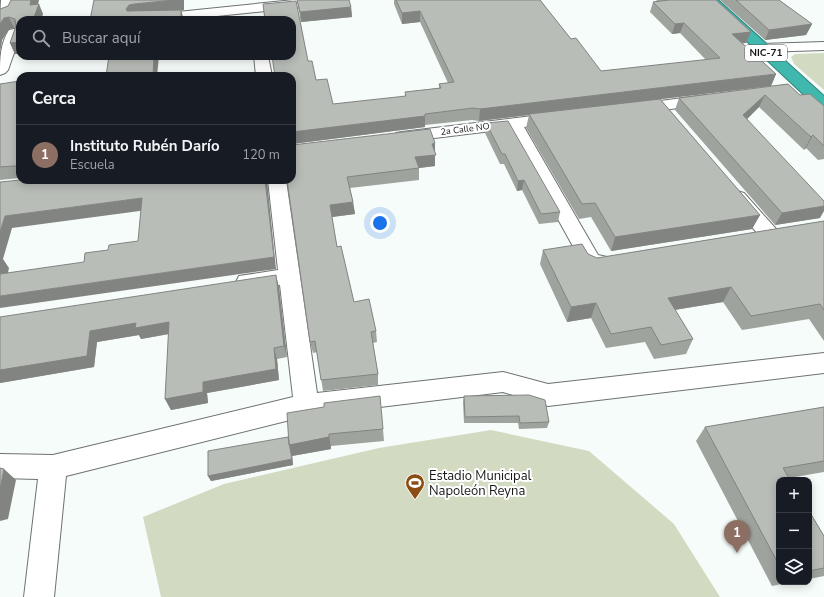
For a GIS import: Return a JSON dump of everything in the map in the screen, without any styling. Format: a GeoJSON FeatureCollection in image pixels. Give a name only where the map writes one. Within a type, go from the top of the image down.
{"type":"FeatureCollection","features":[{"type":"Feature","properties":{"kind":"highway","name":"NIC-71"},"geometry":{"type":"LineString","coordinates":[[710,0],[760,48],[796,89],[824,105]]}},
{"type":"Feature","properties":{"kind":"street"},"geometry":{"type":"LineString","coordinates":[[0,16],[8,0]]}},
{"type":"Feature","properties":{"kind":"street"},"geometry":{"type":"LineString","coordinates":[[217,16],[256,14],[333,0]]}},
{"type":"Feature","properties":{"kind":"street"},"geometry":{"type":"LineString","coordinates":[[0,70],[11,33]]}},
{"type":"Feature","properties":{"kind":"street"},"geometry":{"type":"LineString","coordinates":[[760,48],[824,46]]}},
{"type":"Feature","properties":{"kind":"street"},"geometry":{"type":"LineString","coordinates":[[262,60],[263,72]]}},
{"type":"Feature","properties":{"kind":"street"},"geometry":{"type":"LineString","coordinates":[[622,110],[721,98]]}},
{"type":"Feature","properties":{"kind":"street"},"geometry":{"type":"LineString","coordinates":[[661,106],[676,124]]}},
{"type":"Feature","properties":{"kind":"street","name":"2a Calle NO"},"geometry":{"type":"LineString","coordinates":[[387,138],[575,116]]}},
{"type":"Feature","properties":{"kind":"street"},"geometry":{"type":"LineString","coordinates":[[514,123],[592,263],[615,260]]}},
{"type":"Feature","properties":{"kind":"street"},"geometry":{"type":"LineString","coordinates":[[725,182],[778,234],[747,239]]}},
{"type":"Feature","properties":{"kind":"street"},"geometry":{"type":"LineString","coordinates":[[278,184],[306,405]]}},
{"type":"Feature","properties":{"kind":"street"},"geometry":{"type":"LineString","coordinates":[[226,285],[289,276]]}},
{"type":"Feature","properties":{"kind":"street"},"geometry":{"type":"LineString","coordinates":[[0,466],[53,467],[306,405],[503,382],[548,395],[824,363]]}},
{"type":"Feature","properties":{"kind":"street"},"geometry":{"type":"LineString","coordinates":[[39,597],[53,467]]}},
{"type":"Feature","properties":{"kind":"green space"},"geometry":{"type":"Polygon","coordinates":[[[824,53],[824,90],[794,64],[791,57],[795,54],[824,53]]]}},
{"type":"Feature","properties":{"kind":"green space","name":"Estadio Municipal Napoleón Reyna"},"geometry":{"type":"Polygon","coordinates":[[[491,430],[589,451],[674,524],[720,597],[161,597],[143,517],[224,484],[379,448],[491,430]]]}},
{"type":"Feature","properties":{"kind":"building"},"geometry":{"type":"Polygon","coordinates":[[[11,0],[31,0],[30,5],[39,4],[34,16],[16,16],[16,26],[15,19],[9,17],[4,18],[0,24],[0,9],[8,6],[11,0]]]}},
{"type":"Feature","properties":{"kind":"building"},"geometry":{"type":"Polygon","coordinates":[[[94,0],[174,0],[134,4],[129,5],[126,9],[127,11],[181,10],[181,16],[91,16],[94,0]]]}},
{"type":"Feature","properties":{"kind":"building"},"geometry":{"type":"Polygon","coordinates":[[[297,0],[349,0],[351,7],[300,12],[297,0]]]}},
{"type":"Feature","properties":{"kind":"building"},"geometry":{"type":"Polygon","coordinates":[[[396,0],[540,0],[571,39],[576,38],[601,71],[720,58],[684,23],[675,24],[653,2],[669,0],[716,0],[751,32],[732,34],[776,74],[480,109],[473,108],[425,114],[425,116],[296,132],[296,72],[274,72],[273,60],[296,60],[296,16],[264,16],[263,4],[296,1],[308,61],[312,61],[316,80],[327,79],[333,104],[406,96],[405,92],[441,88],[439,84],[454,82],[420,11],[402,13],[396,0]]]}},
{"type":"Feature","properties":{"kind":"building"},"geometry":{"type":"Polygon","coordinates":[[[736,0],[779,0],[812,24],[769,30],[736,0]]]}},
{"type":"Feature","properties":{"kind":"building"},"geometry":{"type":"Polygon","coordinates":[[[16,26],[16,42],[10,43],[16,26]]]}},
{"type":"Feature","properties":{"kind":"building"},"geometry":{"type":"Polygon","coordinates":[[[108,60],[154,60],[153,72],[107,72],[108,60]]]}},
{"type":"Feature","properties":{"kind":"building"},"geometry":{"type":"Polygon","coordinates":[[[16,82],[16,166],[0,167],[0,84],[16,82]]]}},
{"type":"Feature","properties":{"kind":"building"},"geometry":{"type":"Polygon","coordinates":[[[788,84],[800,95],[810,94],[824,106],[824,146],[813,135],[811,137],[765,95],[743,115],[824,201],[824,206],[782,213],[679,98],[788,84]]]}},
{"type":"Feature","properties":{"kind":"building"},"geometry":{"type":"Polygon","coordinates":[[[660,99],[760,215],[615,237],[595,203],[582,204],[529,114],[660,99]]]}},
{"type":"Feature","properties":{"kind":"building"},"geometry":{"type":"Polygon","coordinates":[[[508,121],[560,212],[541,214],[524,180],[518,181],[505,154],[502,154],[486,123],[508,121]]]}},
{"type":"Feature","properties":{"kind":"building"},"geometry":{"type":"Polygon","coordinates":[[[430,129],[435,143],[432,144],[436,155],[415,157],[419,168],[347,177],[353,202],[330,205],[337,247],[341,246],[354,302],[369,299],[376,331],[371,332],[378,374],[321,380],[315,341],[310,342],[288,184],[296,184],[296,145],[430,129]]]}},
{"type":"Feature","properties":{"kind":"building"},"geometry":{"type":"Polygon","coordinates":[[[16,180],[16,184],[265,184],[274,257],[0,296],[0,274],[84,262],[85,253],[108,250],[109,245],[138,241],[142,198],[5,216],[0,232],[0,182],[16,180]]]}},
{"type":"Feature","properties":{"kind":"building"},"geometry":{"type":"Polygon","coordinates":[[[824,221],[824,310],[820,304],[751,316],[731,287],[668,298],[693,339],[661,345],[651,327],[611,334],[596,303],[571,307],[543,250],[582,244],[588,254],[597,258],[824,221]]]}},
{"type":"Feature","properties":{"kind":"building"},"geometry":{"type":"Polygon","coordinates":[[[276,275],[284,346],[274,348],[276,369],[203,382],[203,392],[165,399],[169,322],[135,328],[136,323],[90,331],[87,356],[0,370],[0,317],[276,275]]]}},
{"type":"Feature","properties":{"kind":"building"},"geometry":{"type":"Polygon","coordinates":[[[529,395],[545,400],[549,422],[520,423],[519,416],[465,417],[464,396],[529,395]]]}},
{"type":"Feature","properties":{"kind":"building"},"geometry":{"type":"Polygon","coordinates":[[[380,396],[383,429],[329,434],[329,437],[289,445],[287,413],[324,407],[324,403],[380,396]]]}},
{"type":"Feature","properties":{"kind":"building"},"geometry":{"type":"Polygon","coordinates":[[[824,407],[824,461],[783,468],[788,477],[776,477],[776,559],[705,427],[824,407]]]}},
{"type":"Feature","properties":{"kind":"building"},"geometry":{"type":"Polygon","coordinates":[[[288,437],[292,459],[208,476],[208,451],[288,437]]]}},
{"type":"Feature","properties":{"kind":"building"},"geometry":{"type":"Polygon","coordinates":[[[0,468],[4,469],[0,489],[0,468]]]}},
{"type":"Feature","properties":{"kind":"building"},"geometry":{"type":"Polygon","coordinates":[[[812,516],[824,536],[824,568],[812,570],[812,516]]]}},
{"type":"Feature","properties":{"kind":"place","name":"Estadio Municipal Napoleón Reyna"},"geometry":{"type":"Point","coordinates":[415,500]}},
{"type":"Feature","properties":{"kind":"place","name":"Instituto Rubén Darío"},"geometry":{"type":"Point","coordinates":[737,553]}}]}
